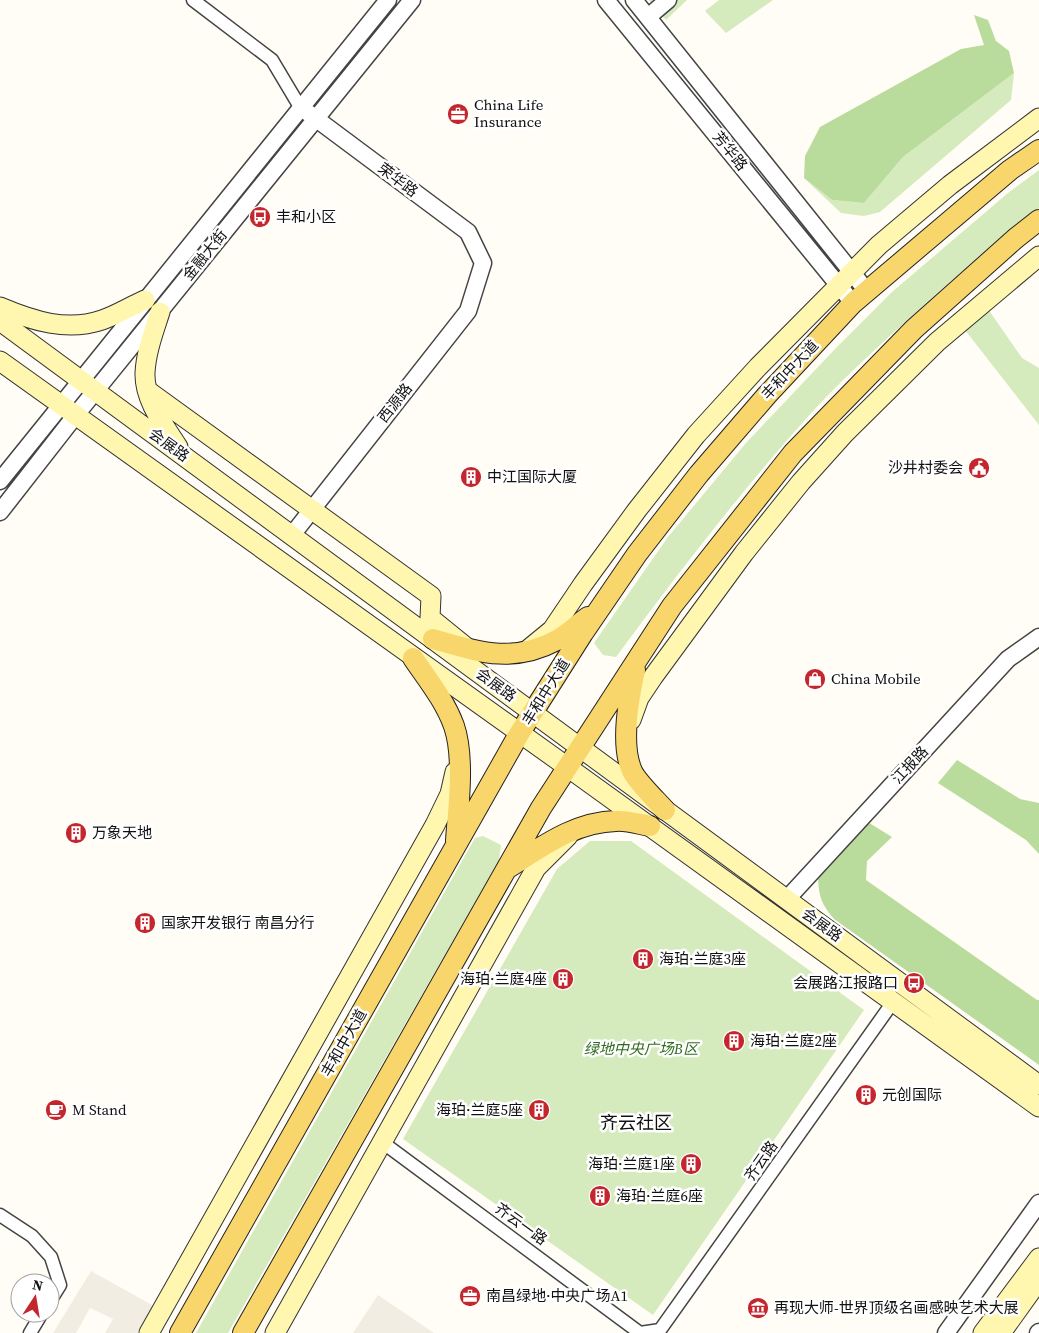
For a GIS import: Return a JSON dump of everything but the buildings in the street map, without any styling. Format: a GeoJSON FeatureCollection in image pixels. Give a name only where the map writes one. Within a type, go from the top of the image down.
{"type":"FeatureCollection","features":[{"type":"Feature","properties":{"kind":"main road"},"geometry":{"type":"LineString","coordinates":[[523,654],[552,630],[637,510],[696,435],[758,367],[879,245],[950,185],[1039,118]]}},
{"type":"Feature","properties":{"kind":"main road","name":"丰和中大道"},"geometry":{"type":"LineString","coordinates":[[180,1333],[519,734],[637,554],[699,474],[767,395],[860,296],[1010,170],[1039,150]]}},
{"type":"Feature","properties":{"kind":"main road"},"geometry":{"type":"LineString","coordinates":[[243,1333],[566,766],[672,606],[793,453],[914,329],[1016,238],[1039,220]]}},
{"type":"Feature","properties":{"kind":"main road"},"geometry":{"type":"LineString","coordinates":[[627,732],[639,698],[653,677],[744,553],[801,482],[845,432],[937,342],[1039,256]]}},
{"type":"Feature","properties":{"kind":"main road"},"geometry":{"type":"LineString","coordinates":[[0,308],[29,319],[59,324],[81,325],[104,320],[145,300]]}},
{"type":"Feature","properties":{"kind":"main road"},"geometry":{"type":"LineString","coordinates":[[160,312],[150,346],[145,373],[148,391],[156,411],[184,456]]}},
{"type":"Feature","properties":{"kind":"main road","name":"会展路"},"geometry":{"type":"LineString","coordinates":[[0,321],[786,900],[1034,1097]]}},
{"type":"Feature","properties":{"kind":"main road","name":"会展路"},"geometry":{"type":"LineString","coordinates":[[0,361],[894,1002],[1034,1097]]}},
{"type":"Feature","properties":{"kind":"main road"},"geometry":{"type":"LineString","coordinates":[[148,391],[431,596],[430,618],[467,648]]}},
{"type":"Feature","properties":{"kind":"main road"},"geometry":{"type":"LineString","coordinates":[[433,639],[497,654],[523,654],[557,640],[600,608]]}},
{"type":"Feature","properties":{"kind":"main road"},"geometry":{"type":"LineString","coordinates":[[413,658],[441,697],[455,728],[459,754],[460,790],[456,846]]}},
{"type":"Feature","properties":{"kind":"main road"},"geometry":{"type":"LineString","coordinates":[[637,658],[629,697],[627,754],[632,772],[665,810]]}},
{"type":"Feature","properties":{"kind":"main road"},"geometry":{"type":"LineString","coordinates":[[149,1333],[435,825],[450,794],[459,754]]}},
{"type":"Feature","properties":{"kind":"main road"},"geometry":{"type":"LineString","coordinates":[[506,869],[562,834],[577,828],[617,820],[650,826]]}},
{"type":"Feature","properties":{"kind":"main road"},"geometry":{"type":"LineString","coordinates":[[275,1333],[536,868],[577,828]]}},
{"type":"Feature","properties":{"kind":"main road"},"geometry":{"type":"LineString","coordinates":[[1034,1097],[1039,1116]]}},
{"type":"Feature","properties":{"kind":"main road"},"geometry":{"type":"LineString","coordinates":[[983,1333],[1039,1258]]}},
{"type":"Feature","properties":{"kind":"main road"},"geometry":{"type":"LineString","coordinates":[[1001,1333],[1039,1280]]}},
{"type":"Feature","properties":{"kind":"street"},"geometry":{"type":"LineString","coordinates":[[193,0],[272,60],[300,107]]}},
{"type":"Feature","properties":{"kind":"street","name":"金融大街"},"geometry":{"type":"LineString","coordinates":[[0,481],[388,0]]}},
{"type":"Feature","properties":{"kind":"street","name":"金融大街"},"geometry":{"type":"LineString","coordinates":[[0,512],[75,416],[412,0]]}},
{"type":"Feature","properties":{"kind":"street","name":"芳华路"},"geometry":{"type":"LineString","coordinates":[[606,0],[860,296]]}},
{"type":"Feature","properties":{"kind":"street","name":"芳华路"},"geometry":{"type":"LineString","coordinates":[[634,0],[846,279]]}},
{"type":"Feature","properties":{"kind":"street"},"geometry":{"type":"LineString","coordinates":[[648,17],[668,0]]}},
{"type":"Feature","properties":{"kind":"street","name":"荣华路"},"geometry":{"type":"LineString","coordinates":[[300,107],[468,232],[483,263]]}},
{"type":"Feature","properties":{"kind":"street","name":"西源路"},"geometry":{"type":"LineString","coordinates":[[292,535],[468,310],[483,263]]}},
{"type":"Feature","properties":{"kind":"street","name":"江报路"},"geometry":{"type":"LineString","coordinates":[[786,900],[1008,659],[1039,637]]}},
{"type":"Feature","properties":{"kind":"street","name":"齐云路"},"geometry":{"type":"LineString","coordinates":[[646,1332],[660,1330],[894,1002]]}},
{"type":"Feature","properties":{"kind":"street","name":"齐云一路"},"geometry":{"type":"LineString","coordinates":[[382,1142],[646,1332]]}},
{"type":"Feature","properties":{"kind":"street"},"geometry":{"type":"LineString","coordinates":[[946,1333],[1039,1203]]}},
{"type":"Feature","properties":{"kind":"street"},"geometry":{"type":"LineString","coordinates":[[0,1216],[32,1236],[51,1257],[56,1273]]}},
{"type":"Feature","properties":{"kind":"green space"},"geometry":{"type":"Polygon","coordinates":[[[649,0],[687,0],[666,20],[649,0]]]}},
{"type":"Feature","properties":{"kind":"green space"},"geometry":{"type":"Polygon","coordinates":[[[719,0],[773,0],[726,33],[705,11],[719,0]]]}},
{"type":"Feature","properties":{"kind":"green space"},"geometry":{"type":"Polygon","coordinates":[[[974,15],[988,20],[996,41],[1009,51],[1014,73],[903,157],[864,203],[832,200],[804,178],[805,156],[820,127],[961,49],[984,45],[974,15]]]}},
{"type":"Feature","properties":{"kind":"green space"},"geometry":{"type":"Polygon","coordinates":[[[1014,73],[1011,100],[880,212],[864,216],[841,213],[804,178],[832,200],[864,203],[903,157],[1014,73]]]}},
{"type":"Feature","properties":{"kind":"green space"},"geometry":{"type":"Polygon","coordinates":[[[1039,170],[1039,208],[937,293],[828,395],[779,449],[731,507],[616,657],[603,655],[594,643],[668,537],[746,443],[892,292],[1008,193],[1039,170]]]}},
{"type":"Feature","properties":{"kind":"green space"},"geometry":{"type":"Polygon","coordinates":[[[988,309],[1022,358],[1039,368],[1039,425],[965,330],[988,309]]]}},
{"type":"Feature","properties":{"kind":"green space"},"geometry":{"type":"Polygon","coordinates":[[[957,760],[1020,799],[1039,803],[1039,854],[1026,840],[938,783],[957,760]]]}},
{"type":"Feature","properties":{"kind":"green space"},"geometry":{"type":"Polygon","coordinates":[[[866,821],[892,837],[867,861],[866,880],[1039,1000],[1039,1065],[834,919],[823,904],[818,877],[866,821]]]}},
{"type":"Feature","properties":{"kind":"green space"},"geometry":{"type":"Polygon","coordinates":[[[483,836],[501,845],[499,860],[228,1333],[196,1333],[475,838],[483,836]]]}},
{"type":"Feature","properties":{"kind":"green space","name":"绿地中央广场B区"},"geometry":{"type":"Polygon","coordinates":[[[590,841],[631,841],[864,1010],[653,1315],[403,1139],[557,869],[590,841]]]}},
{"type":"Feature","properties":{"kind":"shaded area"},"geometry":{"type":"Polygon","coordinates":[[[91,1271],[154,1306],[138,1333],[105,1333],[113,1319],[90,1308],[76,1333],[53,1333],[91,1271]]]}},
{"type":"Feature","properties":{"kind":"shaded area"},"geometry":{"type":"Polygon","coordinates":[[[378,1295],[434,1333],[353,1333],[378,1295]]]}},
{"type":"Feature","properties":{"kind":"place","name":"China Life Insurance"},"geometry":{"type":"Point","coordinates":[458,114]}},
{"type":"Feature","properties":{"kind":"place","name":"丰和小区"},"geometry":{"type":"Point","coordinates":[260,217]}},
{"type":"Feature","properties":{"kind":"place","name":"沙井村委会"},"geometry":{"type":"Point","coordinates":[979,468]}},
{"type":"Feature","properties":{"kind":"place","name":"中江国际大厦"},"geometry":{"type":"Point","coordinates":[471,477]}},
{"type":"Feature","properties":{"kind":"place","name":"China Mobile"},"geometry":{"type":"Point","coordinates":[815,679]}},
{"type":"Feature","properties":{"kind":"place","name":"万象天地"},"geometry":{"type":"Point","coordinates":[76,833]}},
{"type":"Feature","properties":{"kind":"place","name":"国家开发银行 南昌分行"},"geometry":{"type":"Point","coordinates":[145,923]}},
{"type":"Feature","properties":{"kind":"place","name":"海珀·兰庭3座"},"geometry":{"type":"Point","coordinates":[643,959]}},
{"type":"Feature","properties":{"kind":"place","name":"海珀·兰庭4座"},"geometry":{"type":"Point","coordinates":[563,979]}},
{"type":"Feature","properties":{"kind":"place","name":"会展路江报路口"},"geometry":{"type":"Point","coordinates":[914,983]}},
{"type":"Feature","properties":{"kind":"place","name":"海珀·兰庭2座"},"geometry":{"type":"Point","coordinates":[734,1041]}},
{"type":"Feature","properties":{"kind":"place","name":"元创国际"},"geometry":{"type":"Point","coordinates":[866,1095]}},
{"type":"Feature","properties":{"kind":"place","name":"M Stand"},"geometry":{"type":"Point","coordinates":[56,1110]}},
{"type":"Feature","properties":{"kind":"place","name":"海珀·兰庭5座"},"geometry":{"type":"Point","coordinates":[539,1110]}},
{"type":"Feature","properties":{"kind":"place","name":"海珀·兰庭1座"},"geometry":{"type":"Point","coordinates":[691,1164]}},
{"type":"Feature","properties":{"kind":"place","name":"海珀·兰庭6座"},"geometry":{"type":"Point","coordinates":[600,1196]}},
{"type":"Feature","properties":{"kind":"place","name":"南昌绿地·中央广场A1"},"geometry":{"type":"Point","coordinates":[470,1296]}},
{"type":"Feature","properties":{"kind":"place","name":"再现大师-世界顶级名画感映艺术大展"},"geometry":{"type":"Point","coordinates":[758,1308]}},
{"type":"Feature","properties":{"kind":"district","name":"齐云社区"},"geometry":{"type":"Point","coordinates":[636,1123]}}]}
